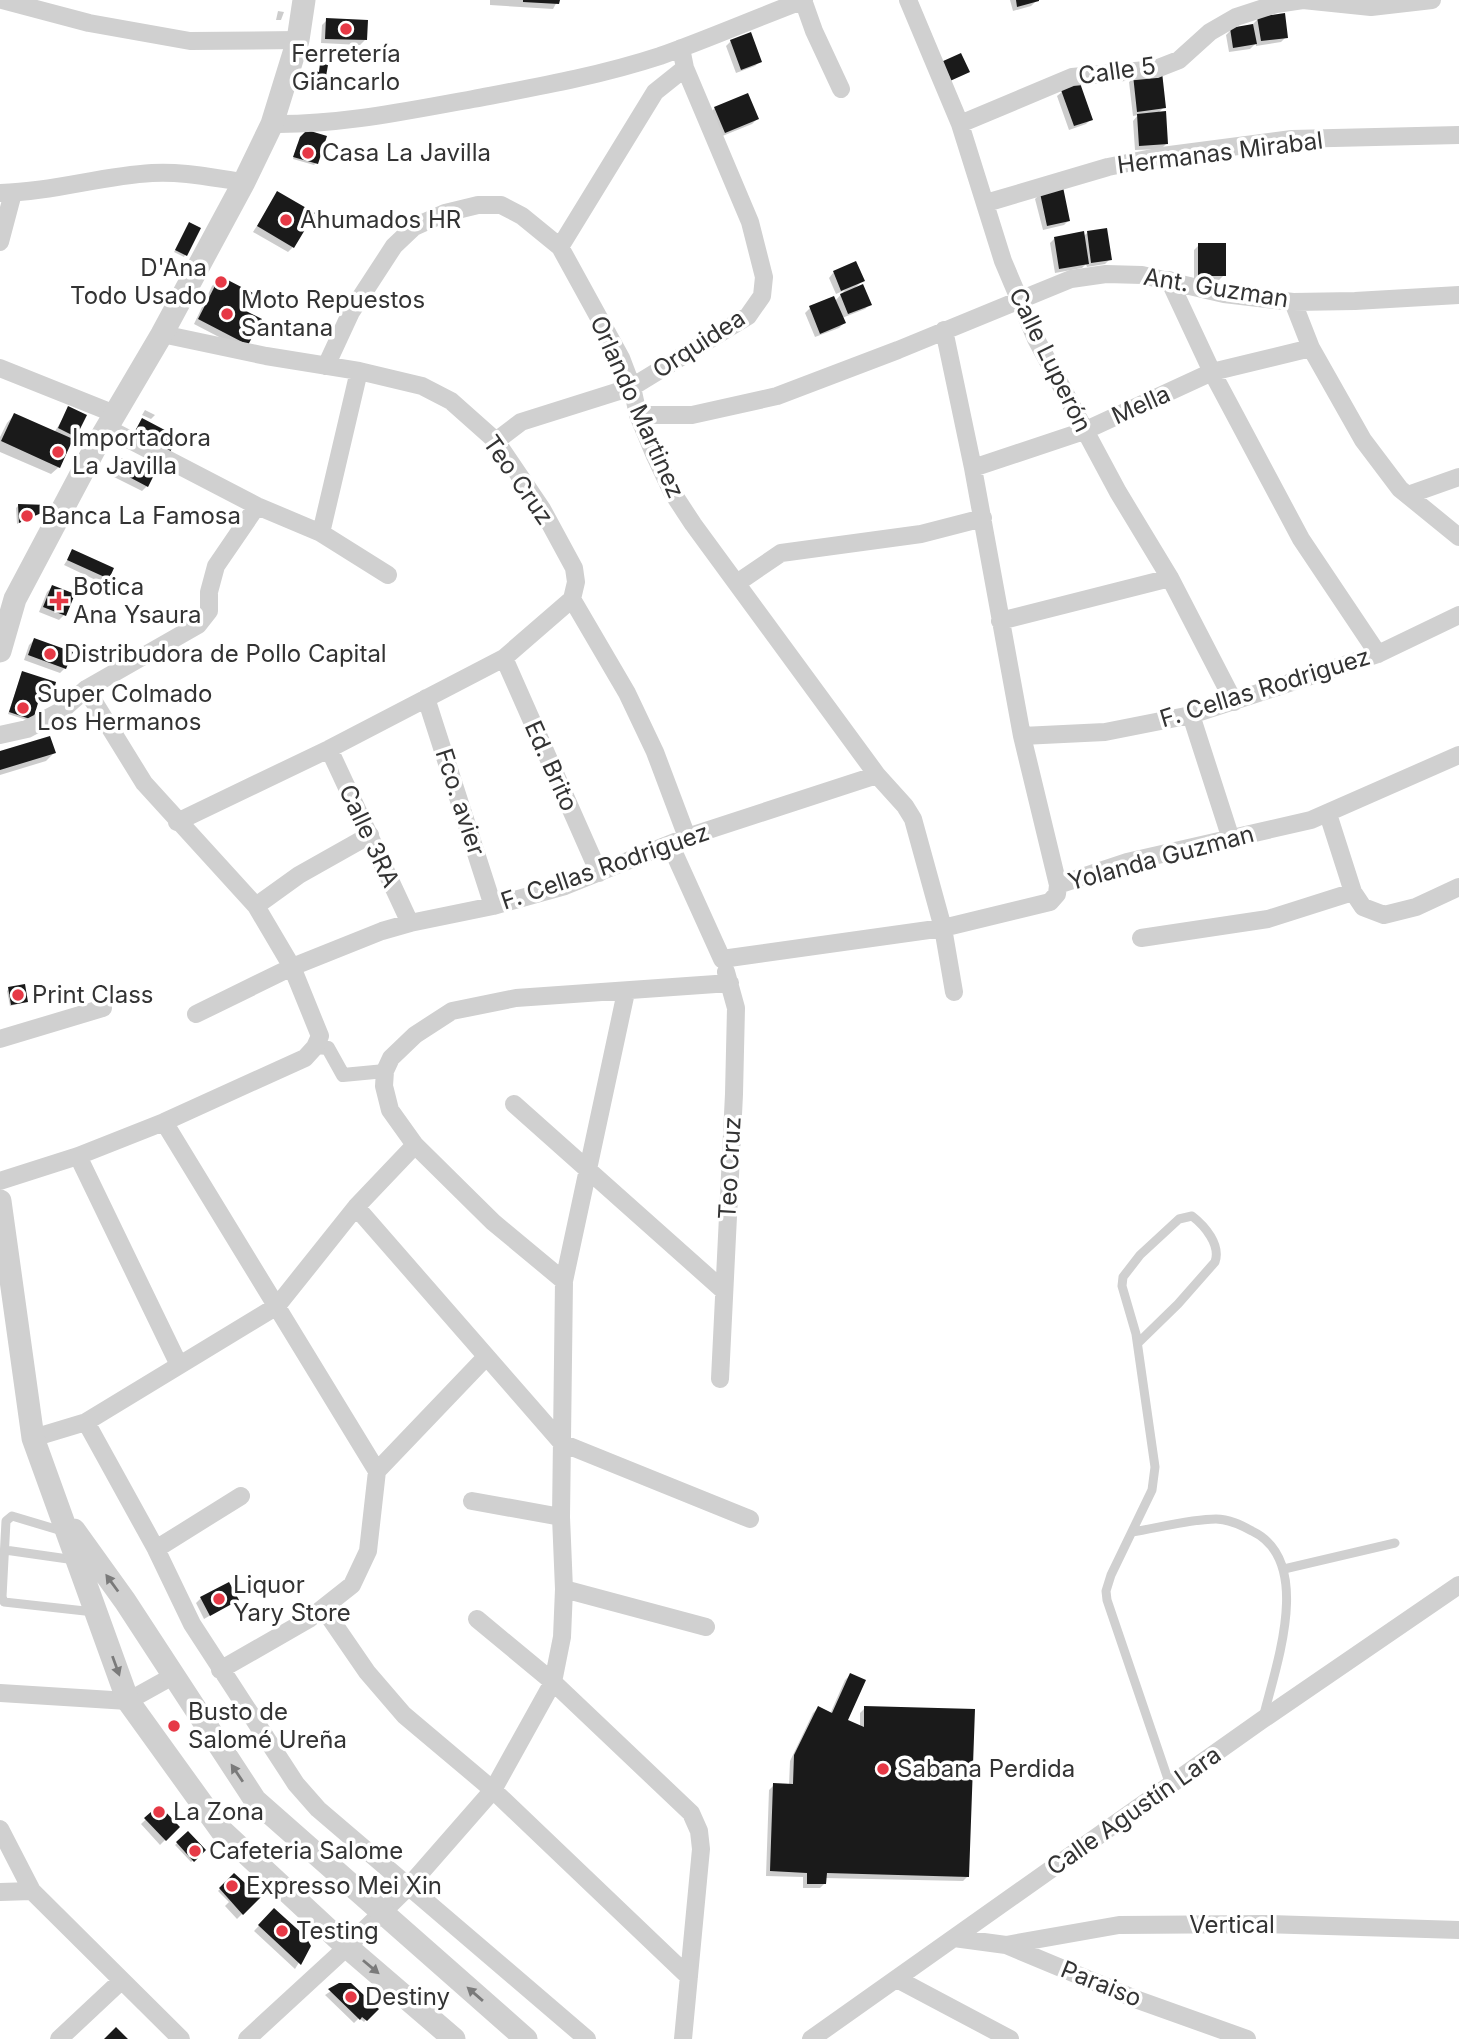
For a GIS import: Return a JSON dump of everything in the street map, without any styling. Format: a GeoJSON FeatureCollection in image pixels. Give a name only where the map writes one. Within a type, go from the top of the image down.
{"type":"FeatureCollection","features":[{"type":"Feature","properties":{"kind":"street"},"geometry":{"type":"LineString","coordinates":[[2,0],[89,23],[190,41],[298,40]]}},
{"type":"Feature","properties":{"kind":"street"},"geometry":{"type":"LineString","coordinates":[[0,652],[11,598],[162,334],[244,182],[272,124],[298,40],[304,0]]}},
{"type":"Feature","properties":{"kind":"street"},"geometry":{"type":"LineString","coordinates":[[272,124],[358,120],[555,84],[681,48],[774,5],[804,0],[814,31],[841,89]]}},
{"type":"Feature","properties":{"kind":"street","name":"Calle Luperón"},"geometry":{"type":"LineString","coordinates":[[908,0],[960,124],[1003,261],[1036,339],[1084,431],[1170,578],[1234,702]]}},
{"type":"Feature","properties":{"kind":"street","name":"Calle 5"},"geometry":{"type":"LineString","coordinates":[[960,124],[1072,77],[1156,69],[1179,60],[1210,32],[1236,17],[1276,4],[1303,1],[1371,7],[1432,0]]}},
{"type":"Feature","properties":{"kind":"street"},"geometry":{"type":"LineString","coordinates":[[560,247],[655,92],[685,68],[681,48]]}},
{"type":"Feature","properties":{"kind":"street","name":"Orquidea"},"geometry":{"type":"LineString","coordinates":[[496,441],[522,422],[632,387],[748,316],[762,296],[764,277],[750,222],[685,68]]}},
{"type":"Feature","properties":{"kind":"street","name":"Hermanas Mirabal"},"geometry":{"type":"LineString","coordinates":[[986,202],[1108,167],[1162,156],[1292,139],[1459,135]]}},
{"type":"Feature","properties":{"kind":"street"},"geometry":{"type":"LineString","coordinates":[[0,242],[7,193],[152,173],[185,174],[244,182]]}},
{"type":"Feature","properties":{"kind":"street","name":"Orlando Martinez"},"geometry":{"type":"LineString","coordinates":[[326,366],[351,312],[394,246],[414,227],[445,213],[478,205],[501,205],[522,216],[560,247],[621,358],[632,387],[638,415],[672,492],[877,775],[913,819],[943,928],[954,992]]}},
{"type":"Feature","properties":{"kind":"street","name":"Ant. Guzman"},"geometry":{"type":"LineString","coordinates":[[638,415],[692,415],[777,396],[1071,279],[1106,274],[1142,275],[1224,293],[1293,302],[1459,295]]}},
{"type":"Feature","properties":{"kind":"street"},"geometry":{"type":"LineString","coordinates":[[1169,281],[1212,372],[1301,539],[1378,654]]}},
{"type":"Feature","properties":{"kind":"street"},"geometry":{"type":"LineString","coordinates":[[1293,302],[1311,348],[1363,440],[1400,489],[1459,537]]}},
{"type":"Feature","properties":{"kind":"street"},"geometry":{"type":"LineString","coordinates":[[944,330],[974,468],[1022,736],[1058,885]]}},
{"type":"Feature","properties":{"kind":"street","name":"Teo Cruz"},"geometry":{"type":"LineString","coordinates":[[162,334],[359,371],[422,386],[451,401],[496,441],[542,509],[574,568],[576,582],[572,599]]}},
{"type":"Feature","properties":{"kind":"street","name":"Mella"},"geometry":{"type":"LineString","coordinates":[[974,468],[1084,431],[1212,372],[1311,348]]}},
{"type":"Feature","properties":{"kind":"street"},"geometry":{"type":"LineString","coordinates":[[0,368],[111,421],[257,506],[321,533],[388,575]]}},
{"type":"Feature","properties":{"kind":"street"},"geometry":{"type":"LineString","coordinates":[[321,533],[359,371]]}},
{"type":"Feature","properties":{"kind":"street"},"geometry":{"type":"LineString","coordinates":[[1408,495],[1459,477]]}},
{"type":"Feature","properties":{"kind":"street"},"geometry":{"type":"LineString","coordinates":[[0,735],[27,729],[61,711],[86,689],[198,625],[209,611],[209,592],[216,566],[257,506]]}},
{"type":"Feature","properties":{"kind":"street"},"geometry":{"type":"LineString","coordinates":[[737,583],[781,553],[921,534],[983,518]]}},
{"type":"Feature","properties":{"kind":"street"},"geometry":{"type":"LineString","coordinates":[[1000,621],[1170,578]]}},
{"type":"Feature","properties":{"kind":"street"},"geometry":{"type":"LineString","coordinates":[[177,822],[329,749],[503,658],[572,599],[627,692],[655,752],[687,837]]}},
{"type":"Feature","properties":{"kind":"street","name":"F. Cellas Rodriguez"},"geometry":{"type":"LineString","coordinates":[[1022,736],[1105,732],[1191,715],[1378,654],[1459,615]]}},
{"type":"Feature","properties":{"kind":"street","name":"Ed. Brito"},"geometry":{"type":"LineString","coordinates":[[503,658],[599,873]]}},
{"type":"Feature","properties":{"kind":"street"},"geometry":{"type":"LineString","coordinates":[[0,1181],[78,1156],[164,1122],[305,1058],[316,1047],[320,1035],[292,967],[256,906],[144,783],[86,689]]}},
{"type":"Feature","properties":{"kind":"street","name":"Fco. avier"},"geometry":{"type":"LineString","coordinates":[[426,698],[494,906]]}},
{"type":"Feature","properties":{"kind":"street"},"geometry":{"type":"LineString","coordinates":[[1191,715],[1231,839]]}},
{"type":"Feature","properties":{"kind":"street","name":"Calle 3RA"},"geometry":{"type":"LineString","coordinates":[[329,749],[410,923]]}},
{"type":"Feature","properties":{"kind":"street","name":"Yolanda Guzman"},"geometry":{"type":"LineString","coordinates":[[722,959],[943,928],[1050,902],[1057,894],[1058,885],[1127,862],[1328,814],[1459,755]]}},
{"type":"Feature","properties":{"kind":"street","name":"F. Cellas Rodriguez"},"geometry":{"type":"LineString","coordinates":[[196,1014],[292,967],[382,931],[494,906],[565,886],[687,837],[877,775]]}},
{"type":"Feature","properties":{"kind":"street"},"geometry":{"type":"LineString","coordinates":[[1328,814],[1353,892],[1363,907],[1384,915],[1416,906],[1459,887]]}},
{"type":"Feature","properties":{"kind":"street"},"geometry":{"type":"LineString","coordinates":[[256,906],[305,871],[370,835]]}},
{"type":"Feature","properties":{"kind":"street"},"geometry":{"type":"LineString","coordinates":[[670,844],[722,959]]}},
{"type":"Feature","properties":{"kind":"street"},"geometry":{"type":"LineString","coordinates":[[1141,938],[1268,919],[1353,892]]}},
{"type":"Feature","properties":{"kind":"street","name":"Teo Cruz"},"geometry":{"type":"LineString","coordinates":[[720,1379],[736,1008],[722,959]]}},
{"type":"Feature","properties":{"kind":"street"},"geometry":{"type":"LineString","coordinates":[[564,1281],[493,1222],[415,1145],[390,1110],[384,1086],[385,1071],[391,1058],[415,1035],[452,1011],[516,998],[730,983]]}},
{"type":"Feature","properties":{"kind":"street"},"geometry":{"type":"LineString","coordinates":[[247,2039],[409,1886],[493,1790],[552,1682],[562,1637],[564,1589],[561,1517],[564,1281],[625,992]]}},
{"type":"Feature","properties":{"kind":"street"},"geometry":{"type":"LineString","coordinates":[[0,1039],[103,1008]]}},
{"type":"Feature","properties":{"kind":"street"},"geometry":{"type":"LineString","coordinates":[[316,1047],[328,1048],[343,1075],[385,1071]]}},
{"type":"Feature","properties":{"kind":"street"},"geometry":{"type":"LineString","coordinates":[[514,1104],[724,1291]]}},
{"type":"Feature","properties":{"kind":"street"},"geometry":{"type":"LineString","coordinates":[[164,1122],[377,1471]]}},
{"type":"Feature","properties":{"kind":"street"},"geometry":{"type":"LineString","coordinates":[[33,1438],[86,1422],[277,1306],[356,1208],[415,1145]]}},
{"type":"Feature","properties":{"kind":"street"},"geometry":{"type":"LineString","coordinates":[[78,1156],[179,1365]]}},
{"type":"Feature","properties":{"kind":"street"},"geometry":{"type":"LineString","coordinates":[[0,1201],[33,1438],[128,1701],[221,1830],[445,2036]]}},
{"type":"Feature","properties":{"kind":"street"},"geometry":{"type":"LineString","coordinates":[[356,1208],[562,1443],[750,1519]]}},
{"type":"Feature","properties":{"kind":"street"},"geometry":{"type":"LineString","coordinates":[[220,1670],[309,1619],[352,1585],[368,1552],[377,1471],[486,1357]]}},
{"type":"Feature","properties":{"kind":"street"},"geometry":{"type":"LineString","coordinates":[[86,1422],[156,1549],[192,1624],[296,1784],[318,1809],[587,2039]]}},
{"type":"Feature","properties":{"kind":"street"},"geometry":{"type":"LineString","coordinates":[[156,1549],[241,1496]]}},
{"type":"Feature","properties":{"kind":"street"},"geometry":{"type":"LineString","coordinates":[[472,1501],[561,1517]]}},
{"type":"Feature","properties":{"kind":"street"},"geometry":{"type":"LineString","coordinates":[[59,1510],[125,1601],[255,1800],[526,2039]]}},
{"type":"Feature","properties":{"kind":"street","name":"Calle Agustín Lara"},"geometry":{"type":"LineString","coordinates":[[811,2039],[1262,1720],[1459,1585]]}},
{"type":"Feature","properties":{"kind":"street"},"geometry":{"type":"LineString","coordinates":[[564,1589],[706,1627]]}},
{"type":"Feature","properties":{"kind":"street"},"geometry":{"type":"LineString","coordinates":[[323,1608],[368,1672],[404,1715],[493,1790],[689,1977]]}},
{"type":"Feature","properties":{"kind":"street"},"geometry":{"type":"LineString","coordinates":[[477,1619],[552,1682],[691,1813],[699,1830],[701,1849],[683,2039]]}},
{"type":"Feature","properties":{"kind":"street"},"geometry":{"type":"LineString","coordinates":[[0,1693],[128,1701],[173,1676]]}},
{"type":"Feature","properties":{"kind":"street"},"geometry":{"type":"LineString","coordinates":[[0,1829],[32,1891],[181,2039]]}},
{"type":"Feature","properties":{"kind":"street"},"geometry":{"type":"LineString","coordinates":[[0,1892],[32,1891]]}},
{"type":"Feature","properties":{"kind":"street","name":"Vertical"},"geometry":{"type":"LineString","coordinates":[[1006,1945],[1119,1925],[1266,1924],[1459,1930]]}},
{"type":"Feature","properties":{"kind":"street","name":"Paraiso"},"geometry":{"type":"LineString","coordinates":[[954,1938],[1006,1945],[1138,2000],[1247,2039]]}},
{"type":"Feature","properties":{"kind":"street"},"geometry":{"type":"LineString","coordinates":[[897,1979],[1010,2039]]}},
{"type":"Feature","properties":{"kind":"street"},"geometry":{"type":"LineString","coordinates":[[59,2039],[121,1980]]}},
{"type":"Feature","properties":{"kind":"lane"},"geometry":{"type":"LineString","coordinates":[[1138,1343],[1178,1304],[1215,1262],[1217,1257],[1214,1242],[1200,1222],[1192,1216],[1179,1219],[1140,1255],[1123,1277],[1122,1286],[1138,1343],[1156,1467],[1152,1490],[1106,1591],[1170,1785]]}},
{"type":"Feature","properties":{"kind":"lane"},"geometry":{"type":"LineString","coordinates":[[67,1532],[12,1516],[6,1521],[2,1597],[4,1602],[96,1612]]}},
{"type":"Feature","properties":{"kind":"lane"},"geometry":{"type":"LineString","coordinates":[[1132,1532],[1217,1519],[1236,1523],[1259,1534],[1279,1557],[1284,1569],[1287,1593],[1284,1629],[1262,1720]]}},
{"type":"Feature","properties":{"kind":"lane"},"geometry":{"type":"LineString","coordinates":[[1284,1569],[1395,1543]]}},
{"type":"Feature","properties":{"kind":"lane"},"geometry":{"type":"LineString","coordinates":[[5,1550],[77,1560]]}},
{"type":"Feature","properties":{"kind":"building"},"geometry":{"type":"Polygon","coordinates":[[[523,0],[560,0],[559,4],[523,0]]]}},
{"type":"Feature","properties":{"kind":"building"},"geometry":{"type":"Polygon","coordinates":[[[1016,0],[1039,0],[1039,1],[1017,7],[1016,0]]]}},
{"type":"Feature","properties":{"kind":"building"},"geometry":{"type":"Polygon","coordinates":[[[1285,13],[1288,38],[1261,41],[1257,17],[1285,13]]]}},
{"type":"Feature","properties":{"kind":"building","name":"Ferretería Giancarlo"},"geometry":{"type":"Polygon","coordinates":[[[326,18],[368,20],[367,40],[325,39],[326,18]]]}},
{"type":"Feature","properties":{"kind":"building"},"geometry":{"type":"Polygon","coordinates":[[[1253,24],[1257,44],[1233,48],[1230,28],[1253,24]]]}},
{"type":"Feature","properties":{"kind":"building"},"geometry":{"type":"Polygon","coordinates":[[[751,32],[762,62],[741,70],[730,40],[751,32]]]}},
{"type":"Feature","properties":{"kind":"building"},"geometry":{"type":"Polygon","coordinates":[[[961,53],[970,72],[950,81],[941,62],[961,53]]]}},
{"type":"Feature","properties":{"kind":"building"},"geometry":{"type":"Polygon","coordinates":[[[320,63],[328,65],[325,82],[312,80],[314,71],[319,72],[320,63]]]}},
{"type":"Feature","properties":{"kind":"building"},"geometry":{"type":"Polygon","coordinates":[[[1162,72],[1166,108],[1137,112],[1133,75],[1162,72]]]}},
{"type":"Feature","properties":{"kind":"building"},"geometry":{"type":"Polygon","coordinates":[[[1080,83],[1093,120],[1074,126],[1061,90],[1080,83]]]}},
{"type":"Feature","properties":{"kind":"building"},"geometry":{"type":"Polygon","coordinates":[[[748,93],[759,119],[725,133],[714,107],[748,93]]]}},
{"type":"Feature","properties":{"kind":"building"},"geometry":{"type":"Polygon","coordinates":[[[1166,111],[1168,144],[1139,146],[1137,114],[1166,111]]]}},
{"type":"Feature","properties":{"kind":"building"},"geometry":{"type":"Polygon","coordinates":[[[307,130],[327,136],[318,164],[293,157],[300,137],[307,130]]]}},
{"type":"Feature","properties":{"kind":"building"},"geometry":{"type":"Polygon","coordinates":[[[1063,187],[1070,221],[1047,226],[1040,193],[1063,187]]]}},
{"type":"Feature","properties":{"kind":"building","name":"Ahumados HR"},"geometry":{"type":"Polygon","coordinates":[[[277,191],[315,213],[294,248],[257,226],[277,191]]]}},
{"type":"Feature","properties":{"kind":"building"},"geometry":{"type":"Polygon","coordinates":[[[189,222],[201,228],[187,256],[175,250],[189,222]]]}},
{"type":"Feature","properties":{"kind":"building"},"geometry":{"type":"Polygon","coordinates":[[[1107,228],[1112,260],[1091,263],[1087,231],[1107,228]]]}},
{"type":"Feature","properties":{"kind":"building"},"geometry":{"type":"Polygon","coordinates":[[[1084,231],[1089,264],[1059,269],[1054,237],[1084,231]]]}},
{"type":"Feature","properties":{"kind":"building"},"geometry":{"type":"Polygon","coordinates":[[[1198,243],[1226,243],[1226,276],[1198,276],[1198,243]]]}},
{"type":"Feature","properties":{"kind":"building"},"geometry":{"type":"Polygon","coordinates":[[[856,261],[865,281],[841,291],[833,271],[856,261]]]}},
{"type":"Feature","properties":{"kind":"building","name":"Moto Repuestos Santana"},"geometry":{"type":"Polygon","coordinates":[[[220,276],[253,293],[244,310],[262,319],[248,345],[198,319],[220,276]]]}},
{"type":"Feature","properties":{"kind":"building"},"geometry":{"type":"Polygon","coordinates":[[[863,284],[872,305],[848,314],[840,294],[863,284]]]}},
{"type":"Feature","properties":{"kind":"building"},"geometry":{"type":"Polygon","coordinates":[[[834,296],[846,323],[820,334],[809,306],[834,296]]]}},
{"type":"Feature","properties":{"kind":"building"},"geometry":{"type":"Polygon","coordinates":[[[68,406],[87,415],[76,437],[58,428],[68,406]]]}},
{"type":"Feature","properties":{"kind":"building"},"geometry":{"type":"Polygon","coordinates":[[[14,413],[73,439],[60,468],[1,441],[14,413]]]}},
{"type":"Feature","properties":{"kind":"building"},"geometry":{"type":"Polygon","coordinates":[[[142,418],[178,437],[170,452],[134,433],[142,418]]]}},
{"type":"Feature","properties":{"kind":"building"},"geometry":{"type":"Polygon","coordinates":[[[122,458],[154,475],[148,487],[116,470],[122,458]]]}},
{"type":"Feature","properties":{"kind":"building","name":"Banca La Famosa"},"geometry":{"type":"Polygon","coordinates":[[[18,504],[49,505],[48,510],[19,523],[18,504]]]}},
{"type":"Feature","properties":{"kind":"building"},"geometry":{"type":"Polygon","coordinates":[[[72,549],[114,568],[109,579],[67,560],[72,549]]]}},
{"type":"Feature","properties":{"kind":"building","name":"Botica Ana Ysaura"},"geometry":{"type":"Polygon","coordinates":[[[52,585],[75,594],[66,616],[43,607],[52,585]]]}},
{"type":"Feature","properties":{"kind":"building","name":"Distribudora de Pollo Capital"},"geometry":{"type":"Polygon","coordinates":[[[34,638],[73,652],[66,669],[28,655],[34,638]]]}},
{"type":"Feature","properties":{"kind":"building"},"geometry":{"type":"Polygon","coordinates":[[[22,671],[56,682],[54,690],[43,686],[33,720],[9,712],[22,671]]]}},
{"type":"Feature","properties":{"kind":"building"},"geometry":{"type":"Polygon","coordinates":[[[50,736],[56,753],[0,770],[0,751],[50,736]]]}},
{"type":"Feature","properties":{"kind":"building","name":"Print Class"},"geometry":{"type":"Polygon","coordinates":[[[25,984],[28,1002],[11,1005],[8,987],[25,984]]]}},
{"type":"Feature","properties":{"kind":"building","name":"Liquor Yary Store"},"geometry":{"type":"Polygon","coordinates":[[[229,1582],[239,1600],[210,1616],[200,1597],[229,1582]]]}},
{"type":"Feature","properties":{"kind":"building","name":"Sabana Perdida"},"geometry":{"type":"Polygon","coordinates":[[[850,1673],[866,1680],[848,1720],[864,1727],[864,1706],[975,1709],[969,1877],[827,1873],[826,1884],[807,1884],[807,1873],[770,1871],[773,1783],[793,1784],[794,1755],[818,1706],[832,1713],[850,1673]]]}},
{"type":"Feature","properties":{"kind":"building"},"geometry":{"type":"Polygon","coordinates":[[[159,1805],[180,1827],[166,1841],[144,1818],[159,1805]]]}},
{"type":"Feature","properties":{"kind":"building"},"geometry":{"type":"Polygon","coordinates":[[[188,1831],[206,1850],[194,1862],[176,1842],[188,1831]]]}},
{"type":"Feature","properties":{"kind":"building"},"geometry":{"type":"Polygon","coordinates":[[[234,1873],[245,1883],[248,1880],[263,1895],[243,1915],[219,1888],[234,1873]]]}},
{"type":"Feature","properties":{"kind":"building","name":"Testing"},"geometry":{"type":"Polygon","coordinates":[[[274,1908],[306,1937],[311,1946],[301,1965],[258,1925],[274,1908]]]}},
{"type":"Feature","properties":{"kind":"building","name":"Destiny"},"geometry":{"type":"Polygon","coordinates":[[[339,1983],[351,1983],[379,2009],[367,2021],[362,2017],[360,2020],[328,1989],[339,1983]]]}},
{"type":"Feature","properties":{"kind":"building"},"geometry":{"type":"Polygon","coordinates":[[[116,2027],[128,2039],[104,2039],[116,2027]]]}},
{"type":"Feature","properties":{"kind":"place","name":"Ferretería Giancarlo"},"geometry":{"type":"Point","coordinates":[346,29]}},
{"type":"Feature","properties":{"kind":"place","name":"Casa La Javilla"},"geometry":{"type":"Point","coordinates":[308,153]}},
{"type":"Feature","properties":{"kind":"place","name":"Ahumados HR"},"geometry":{"type":"Point","coordinates":[286,220]}},
{"type":"Feature","properties":{"kind":"place","name":"D'Ana Todo Usado"},"geometry":{"type":"Point","coordinates":[221,282]}},
{"type":"Feature","properties":{"kind":"place","name":"Moto Repuestos Santana"},"geometry":{"type":"Point","coordinates":[227,314]}},
{"type":"Feature","properties":{"kind":"place","name":"Importadora La Javilla"},"geometry":{"type":"Point","coordinates":[58,452]}},
{"type":"Feature","properties":{"kind":"place","name":"Banca La Famosa"},"geometry":{"type":"Point","coordinates":[27,516]}},
{"type":"Feature","properties":{"kind":"place","name":"Botica Ana Ysaura"},"geometry":{"type":"Point","coordinates":[59,601]}},
{"type":"Feature","properties":{"kind":"place","name":"Distribudora de Pollo Capital"},"geometry":{"type":"Point","coordinates":[50,654]}},
{"type":"Feature","properties":{"kind":"place","name":"Super Colmado Los Hermanos"},"geometry":{"type":"Point","coordinates":[23,708]}},
{"type":"Feature","properties":{"kind":"place","name":"Print Class"},"geometry":{"type":"Point","coordinates":[18,995]}},
{"type":"Feature","properties":{"kind":"place","name":"Liquor Yary Store"},"geometry":{"type":"Point","coordinates":[219,1599]}},
{"type":"Feature","properties":{"kind":"place","name":"Busto de Salomé Ureña"},"geometry":{"type":"Point","coordinates":[174,1726]}},
{"type":"Feature","properties":{"kind":"place","name":"Sabana Perdida"},"geometry":{"type":"Point","coordinates":[883,1769]}},
{"type":"Feature","properties":{"kind":"place","name":"La Zona"},"geometry":{"type":"Point","coordinates":[159,1812]}},
{"type":"Feature","properties":{"kind":"place","name":"Cafeteria Salome"},"geometry":{"type":"Point","coordinates":[195,1851]}},
{"type":"Feature","properties":{"kind":"place","name":"Expresso Mei Xin"},"geometry":{"type":"Point","coordinates":[232,1886]}},
{"type":"Feature","properties":{"kind":"place","name":"Testing"},"geometry":{"type":"Point","coordinates":[282,1931]}},
{"type":"Feature","properties":{"kind":"place","name":"Destiny"},"geometry":{"type":"Point","coordinates":[351,1997]}}]}
